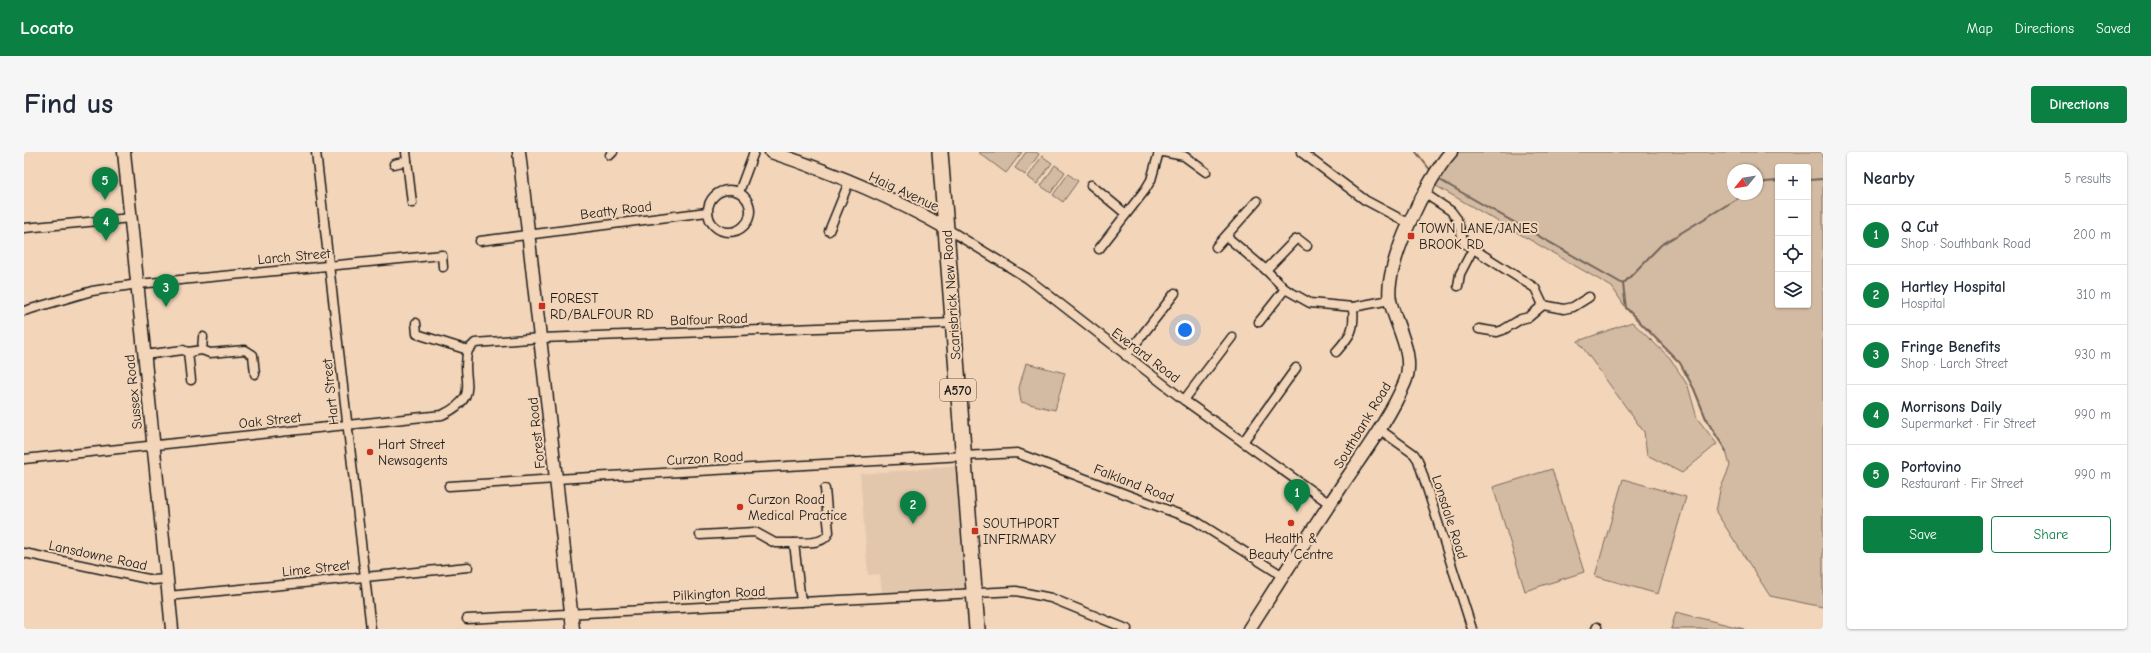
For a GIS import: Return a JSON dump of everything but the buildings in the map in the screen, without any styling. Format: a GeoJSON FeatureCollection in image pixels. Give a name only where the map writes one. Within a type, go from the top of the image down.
{"type":"FeatureCollection","features":[{"type":"Feature","properties":{"kind":"highway","name":"Scarisbrick New Road"},"geometry":{"type":"LineString","coordinates":[[940,152],[977,629]]}},
{"type":"Feature","properties":{"kind":"street","name":"Sussex Road"},"geometry":{"type":"LineString","coordinates":[[124,152],[172,629]]}},
{"type":"Feature","properties":{"kind":"street","name":"Hart Street"},"geometry":{"type":"LineString","coordinates":[[316,152],[371,629]]}},
{"type":"Feature","properties":{"kind":"street"},"geometry":{"type":"LineString","coordinates":[[406,152],[412,203]]}},
{"type":"Feature","properties":{"kind":"street","name":"Forest Road"},"geometry":{"type":"LineString","coordinates":[[519,152],[573,629]]}},
{"type":"Feature","properties":{"kind":"street"},"geometry":{"type":"LineString","coordinates":[[739,192],[754,152]]}},
{"type":"Feature","properties":{"kind":"street"},"geometry":{"type":"LineString","coordinates":[[1099,248],[1151,180],[1159,152]]}},
{"type":"Feature","properties":{"kind":"street"},"geometry":{"type":"LineString","coordinates":[[1163,152],[1184,156],[1206,172]]}},
{"type":"Feature","properties":{"kind":"street"},"geometry":{"type":"LineString","coordinates":[[1301,152],[1365,200],[1410,224]]}},
{"type":"Feature","properties":{"kind":"street","name":"Southbank Road"},"geometry":{"type":"LineString","coordinates":[[1249,629],[1379,429],[1406,380],[1408,357],[1390,300],[1389,286],[1394,263],[1424,193],[1451,152]]}},
{"type":"Feature","properties":{"kind":"street","name":"Haig Avenue"},"geometry":{"type":"LineString","coordinates":[[775,153],[849,182],[924,215],[946,228]]}},
{"type":"Feature","properties":{"kind":"street"},"geometry":{"type":"LineString","coordinates":[[394,164],[407,161]]}},
{"type":"Feature","properties":{"kind":"street","name":"Haig Avenue"},"geometry":{"type":"LineString","coordinates":[[829,231],[849,182]]}},
{"type":"Feature","properties":{"kind":"street"},"geometry":{"type":"LineString","coordinates":[[1091,185],[1126,214]]}},
{"type":"Feature","properties":{"kind":"street"},"geometry":{"type":"LineString","coordinates":[[733,189],[739,192],[745,196],[750,210],[749,217],[740,229],[726,232],[719,230],[713,225],[707,212],[710,200],[720,191],[733,189]]}},
{"type":"Feature","properties":{"kind":"street"},"geometry":{"type":"LineString","coordinates":[[1424,193],[1452,211],[1457,220],[1464,243],[1535,288],[1543,305]]}},
{"type":"Feature","properties":{"kind":"street"},"geometry":{"type":"LineString","coordinates":[[1216,247],[1257,200]]}},
{"type":"Feature","properties":{"kind":"street","name":"Beatty Road"},"geometry":{"type":"LineString","coordinates":[[528,235],[707,212]]}},
{"type":"Feature","properties":{"kind":"street"},"geometry":{"type":"LineString","coordinates":[[24,228],[131,218]]}},
{"type":"Feature","properties":{"kind":"street","name":"Everard Road"},"geometry":{"type":"LineString","coordinates":[[946,228],[1027,278],[1184,400],[1330,504]]}},
{"type":"Feature","properties":{"kind":"street"},"geometry":{"type":"LineString","coordinates":[[480,241],[528,235]]}},
{"type":"Feature","properties":{"kind":"street"},"geometry":{"type":"LineString","coordinates":[[1226,236],[1285,288],[1310,303],[1353,307],[1390,300]]}},
{"type":"Feature","properties":{"kind":"street"},"geometry":{"type":"LineString","coordinates":[[1266,270],[1295,240],[1298,239],[1307,246]]}},
{"type":"Feature","properties":{"kind":"street"},"geometry":{"type":"LineString","coordinates":[[1458,286],[1460,274],[1473,249]]}},
{"type":"Feature","properties":{"kind":"street","name":"Larch Street"},"geometry":{"type":"LineString","coordinates":[[24,311],[92,291],[138,284],[442,255],[443,267]]}},
{"type":"Feature","properties":{"kind":"street"},"geometry":{"type":"LineString","coordinates":[[1259,322],[1285,288]]}},
{"type":"Feature","properties":{"kind":"street"},"geometry":{"type":"LineString","coordinates":[[1126,356],[1175,293]]}},
{"type":"Feature","properties":{"kind":"street"},"geometry":{"type":"LineString","coordinates":[[1543,305],[1564,309],[1574,307],[1589,297]]}},
{"type":"Feature","properties":{"kind":"street"},"geometry":{"type":"LineString","coordinates":[[1479,329],[1497,332],[1503,330],[1521,319],[1529,318],[1543,305]]}},
{"type":"Feature","properties":{"kind":"street"},"geometry":{"type":"LineString","coordinates":[[1336,352],[1349,338],[1353,329],[1353,307]]}},
{"type":"Feature","properties":{"kind":"street"},"geometry":{"type":"LineString","coordinates":[[416,323],[417,334],[468,350]]}},
{"type":"Feature","properties":{"kind":"street","name":"Balfour Road"},"geometry":{"type":"LineString","coordinates":[[468,350],[475,343],[541,338],[954,323]]}},
{"type":"Feature","properties":{"kind":"street"},"geometry":{"type":"LineString","coordinates":[[202,350],[203,337]]}},
{"type":"Feature","properties":{"kind":"street"},"geometry":{"type":"LineString","coordinates":[[1184,400],[1232,337]]}},
{"type":"Feature","properties":{"kind":"street"},"geometry":{"type":"LineString","coordinates":[[144,355],[183,350],[188,352],[202,350],[210,353],[245,350],[253,355],[255,374]]}},
{"type":"Feature","properties":{"kind":"street","name":"Oak Street"},"geometry":{"type":"LineString","coordinates":[[24,459],[154,444],[347,426],[442,415],[457,408],[468,387],[466,356],[468,350]]}},
{"type":"Feature","properties":{"kind":"street"},"geometry":{"type":"LineString","coordinates":[[188,352],[191,380]]}},
{"type":"Feature","properties":{"kind":"street"},"geometry":{"type":"LineString","coordinates":[[1243,442],[1296,368]]}},
{"type":"Feature","properties":{"kind":"street","name":"Lonsdale Road"},"geometry":{"type":"LineString","coordinates":[[1379,429],[1414,454],[1418,460],[1472,629]]}},
{"type":"Feature","properties":{"kind":"street","name":"Falkland Road"},"geometry":{"type":"LineString","coordinates":[[963,455],[1017,453],[1180,514],[1194,520],[1283,576]]}},
{"type":"Feature","properties":{"kind":"street","name":"Curzon Road"},"geometry":{"type":"LineString","coordinates":[[449,486],[963,455]]}},
{"type":"Feature","properties":{"kind":"street"},"geometry":{"type":"LineString","coordinates":[[700,535],[755,532],[775,543],[794,543],[822,540],[827,537],[829,532],[824,489]]}},
{"type":"Feature","properties":{"kind":"street"},"geometry":{"type":"LineString","coordinates":[[794,543],[801,602]]}},
{"type":"Feature","properties":{"kind":"street","name":"Lansdowne Road"},"geometry":{"type":"LineString","coordinates":[[24,553],[153,580],[166,579]]}},
{"type":"Feature","properties":{"kind":"street","name":"Lime Street"},"geometry":{"type":"LineString","coordinates":[[168,596],[468,566]]}},
{"type":"Feature","properties":{"kind":"street","name":"Pilkington Road"},"geometry":{"type":"LineString","coordinates":[[467,619],[1016,591],[1051,598],[1127,629]]}},
{"type":"Feature","properties":{"kind":"shaded area"},"geometry":{"type":"Polygon","coordinates":[[[978,152],[1022,152],[1006,173],[978,152]]]}},
{"type":"Feature","properties":{"kind":"shaded area"},"geometry":{"type":"Polygon","coordinates":[[[1026,152],[1036,152],[1039,154],[1025,175],[1015,168],[1026,152]]]}},
{"type":"Feature","properties":{"kind":"shaded area"},"geometry":{"type":"Polygon","coordinates":[[[1452,152],[1823,152],[1823,607],[1770,596],[1716,512],[1720,490],[1730,466],[1726,451],[1707,421],[1694,389],[1680,363],[1626,308],[1612,287],[1431,183],[1452,152]]]}},
{"type":"Feature","properties":{"kind":"shaded area"},"geometry":{"type":"Polygon","coordinates":[[[1042,156],[1052,163],[1037,184],[1028,177],[1042,156]]]}},
{"type":"Feature","properties":{"kind":"shaded area"},"geometry":{"type":"Polygon","coordinates":[[[1055,165],[1065,172],[1051,193],[1041,186],[1055,165]]]}},
{"type":"Feature","properties":{"kind":"shaded area"},"geometry":{"type":"Polygon","coordinates":[[[1068,174],[1078,181],[1063,202],[1053,195],[1068,174]]]}},
{"type":"Feature","properties":{"kind":"shaded area"},"geometry":{"type":"Polygon","coordinates":[[[1632,322],[1670,358],[1688,386],[1697,418],[1717,444],[1682,473],[1647,455],[1644,432],[1578,341],[1632,322]]]}},
{"type":"Feature","properties":{"kind":"shaded area"},"geometry":{"type":"Polygon","coordinates":[[[1026,363],[1065,373],[1055,410],[1021,402],[1019,388],[1026,363]]]}},
{"type":"Feature","properties":{"kind":"shaded area"},"geometry":{"type":"Polygon","coordinates":[[[956,466],[966,587],[882,593],[880,574],[868,575],[860,474],[956,466]]]}},
{"type":"Feature","properties":{"kind":"shaded area"},"geometry":{"type":"Polygon","coordinates":[[[1552,469],[1584,572],[1525,591],[1493,487],[1552,469]]]}},
{"type":"Feature","properties":{"kind":"shaded area"},"geometry":{"type":"Polygon","coordinates":[[[1623,479],[1686,497],[1658,594],[1595,576],[1623,479]]]}},
{"type":"Feature","properties":{"kind":"shaded area"},"geometry":{"type":"Polygon","coordinates":[[[1676,612],[1744,629],[1671,629],[1676,612]]]}},
{"type":"Feature","properties":{"kind":"waterway"},"geometry":{"type":"LineString","coordinates":[[1416,152],[1431,171]]}},
{"type":"Feature","properties":{"kind":"waterway"},"geometry":{"type":"LineString","coordinates":[[1438,179],[1623,284]]}},
{"type":"Feature","properties":{"kind":"waterway"},"geometry":{"type":"LineString","coordinates":[[1811,180],[1823,179]]}},
{"type":"Feature","properties":{"kind":"waterway"},"geometry":{"type":"LineString","coordinates":[[1763,183],[1775,181]]}},
{"type":"Feature","properties":{"kind":"waterway"},"geometry":{"type":"LineString","coordinates":[[1623,284],[1661,245],[1735,200]]}},
{"type":"Feature","properties":{"kind":"waterway"},"geometry":{"type":"LineString","coordinates":[[1623,284],[1626,308],[1680,363],[1694,389],[1707,421],[1726,451]]}},
{"type":"Feature","properties":{"kind":"place","name":"Portovino"},"geometry":{"type":"Point","coordinates":[105,200]}},
{"type":"Feature","properties":{"kind":"place","name":"TOWN LANE/JANES BROOK RD"},"geometry":{"type":"Point","coordinates":[1411,236]}},
{"type":"Feature","properties":{"kind":"place","name":"Morrisons Daily"},"geometry":{"type":"Point","coordinates":[106,241]}},
{"type":"Feature","properties":{"kind":"place","name":"FOREST RD/BALFOUR RD"},"geometry":{"type":"Point","coordinates":[542,306]}},
{"type":"Feature","properties":{"kind":"place","name":"Fringe Benefits"},"geometry":{"type":"Point","coordinates":[166,307]}},
{"type":"Feature","properties":{"kind":"place","name":"Hart Street Newsagents"},"geometry":{"type":"Point","coordinates":[370,452]}},
{"type":"Feature","properties":{"kind":"place","name":"Curzon Road Medical Practice"},"geometry":{"type":"Point","coordinates":[740,507]}},
{"type":"Feature","properties":{"kind":"place","name":"Q Cut"},"geometry":{"type":"Point","coordinates":[1297,512]}},
{"type":"Feature","properties":{"kind":"place","name":"Health & Beauty Centre"},"geometry":{"type":"Point","coordinates":[1291,523]}},
{"type":"Feature","properties":{"kind":"place","name":"Hartley Hospital"},"geometry":{"type":"Point","coordinates":[913,524]}},
{"type":"Feature","properties":{"kind":"place","name":"SOUTHPORT INFIRMARY"},"geometry":{"type":"Point","coordinates":[975,531]}}]}
